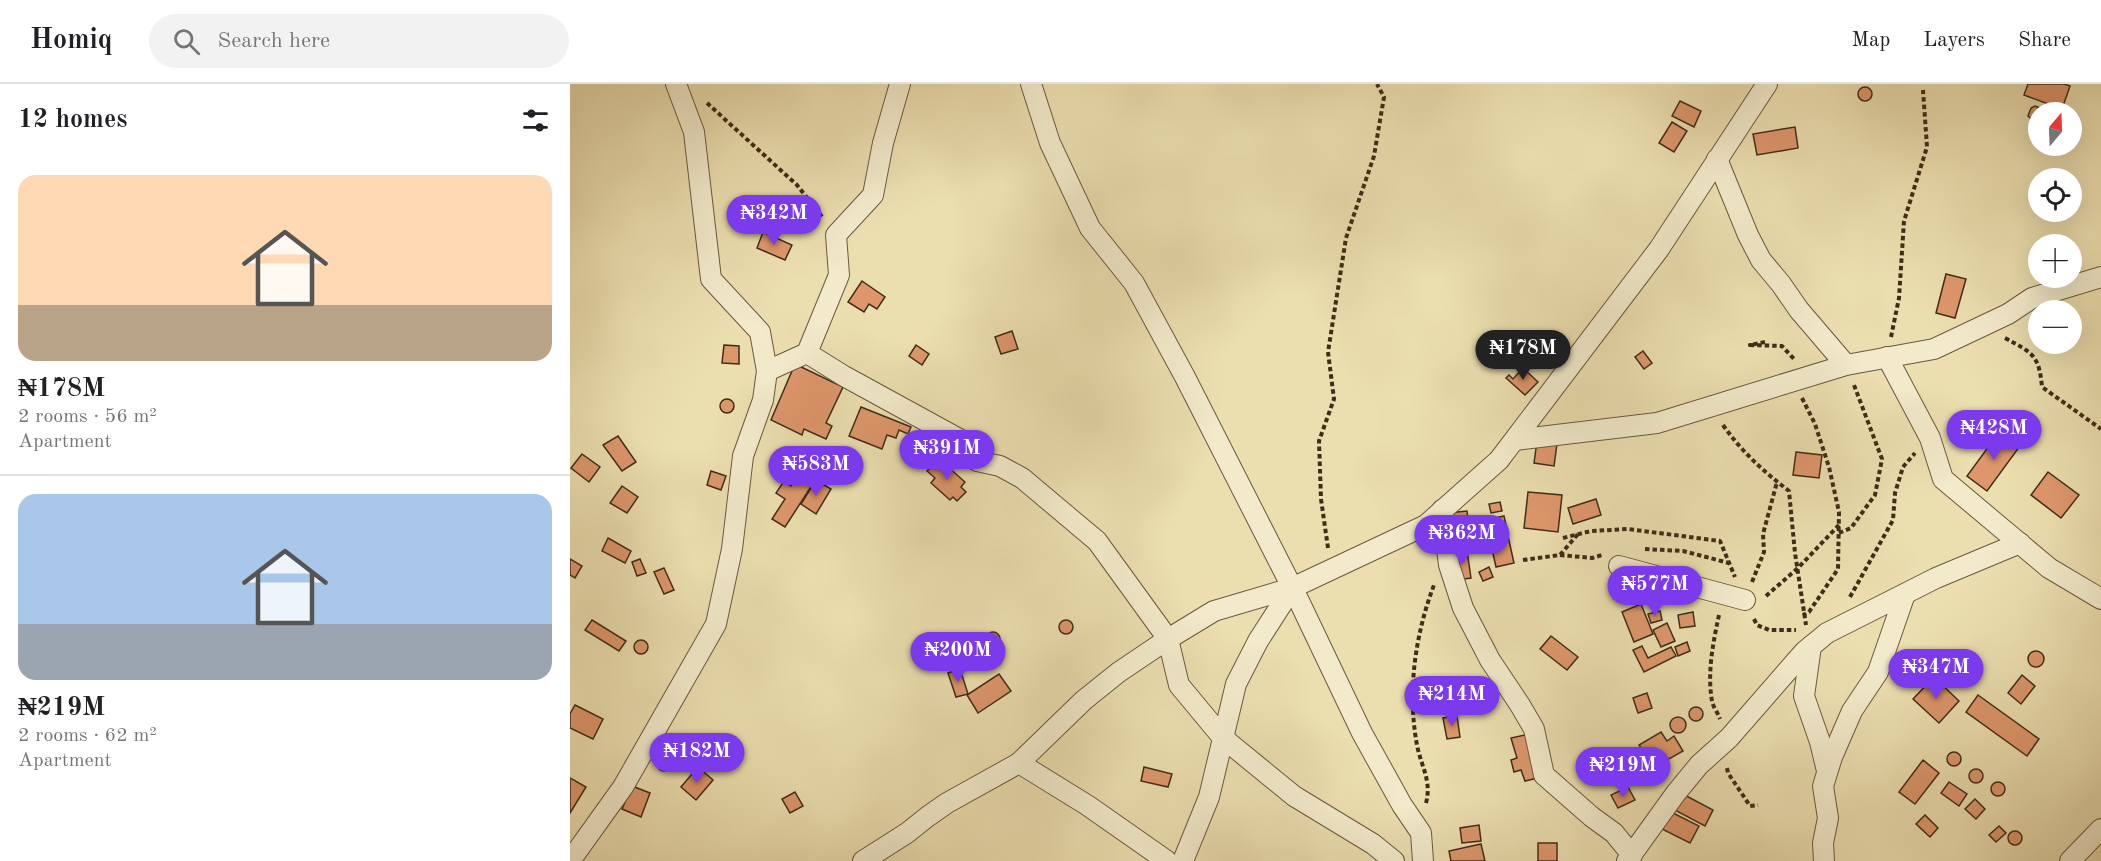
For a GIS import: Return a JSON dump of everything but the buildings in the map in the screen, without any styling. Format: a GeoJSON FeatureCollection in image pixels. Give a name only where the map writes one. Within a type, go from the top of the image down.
{"type":"FeatureCollection","features":[{"type":"Feature","properties":{"kind":"street"},"geometry":{"type":"LineString","coordinates":[[570,861],[623,787],[716,624],[732,549],[743,456],[763,400],[767,371],[759,332],[711,279],[694,132],[676,84]]}},
{"type":"Feature","properties":{"kind":"street"},"geometry":{"type":"LineString","coordinates":[[767,371],[807,353],[839,275],[836,235],[873,195],[883,143],[900,84]]}},
{"type":"Feature","properties":{"kind":"street"},"geometry":{"type":"LineString","coordinates":[[1031,84],[1050,143],[1090,228],[1134,283],[1185,377],[1292,588],[1362,733],[1402,805],[1421,833],[1424,861]]}},
{"type":"Feature","properties":{"kind":"street"},"geometry":{"type":"LineString","coordinates":[[863,861],[908,833],[946,803],[1019,764],[1084,700],[1119,672],[1167,639],[1214,611],[1292,588],[1426,525],[1499,460],[1515,440],[1659,249],[1767,84]]}},
{"type":"Feature","properties":{"kind":"street"},"geometry":{"type":"LineString","coordinates":[[1717,159],[1748,235],[1761,260],[1821,338],[1846,365]]}},
{"type":"Feature","properties":{"kind":"street"},"geometry":{"type":"LineString","coordinates":[[1515,440],[1657,423],[1846,365],[1934,349],[2008,314],[2032,298],[2101,277]]}},
{"type":"Feature","properties":{"kind":"street"},"geometry":{"type":"LineString","coordinates":[[807,353],[958,439],[977,461],[1000,466],[1022,478],[1097,541],[1167,639],[1179,685],[1223,738],[1294,796],[1373,844],[1394,861]]}},
{"type":"Feature","properties":{"kind":"street"},"geometry":{"type":"LineString","coordinates":[[1887,357],[1933,447],[1943,479],[2049,568],[2101,599]]}},
{"type":"Feature","properties":{"kind":"street"},"geometry":{"type":"LineString","coordinates":[[1442,510],[1449,565],[1462,608],[1490,660],[1534,729],[1544,775],[1614,833],[1629,858],[1676,793],[1699,765],[1723,743],[1809,638],[1827,633],[1935,578],[2020,543]]}},
{"type":"Feature","properties":{"kind":"street"},"geometry":{"type":"LineString","coordinates":[[1619,566],[1739,597]]}},
{"type":"Feature","properties":{"kind":"street"},"geometry":{"type":"LineString","coordinates":[[1183,861],[1209,797],[1236,684],[1258,641],[1292,588]]}},
{"type":"Feature","properties":{"kind":"street"},"geometry":{"type":"LineString","coordinates":[[1824,861],[1823,843],[1828,818],[1823,786],[1832,757],[1852,711],[1878,672],[1905,594]]}},
{"type":"Feature","properties":{"kind":"street"},"geometry":{"type":"LineString","coordinates":[[1809,638],[1804,696],[1820,742],[1827,773]]}},
{"type":"Feature","properties":{"kind":"street"},"geometry":{"type":"LineString","coordinates":[[1019,764],[1087,805],[1167,861]]}},
{"type":"Feature","properties":{"kind":"street"},"geometry":{"type":"LineString","coordinates":[[2070,861],[2101,829]]}},
{"type":"Feature","properties":{"kind":"path"},"geometry":{"type":"LineString","coordinates":[[1331,569],[1321,499],[1319,441],[1334,399],[1328,352],[1346,238],[1374,156],[1384,98],[1377,84]]}},
{"type":"Feature","properties":{"kind":"path"},"geometry":{"type":"LineString","coordinates":[[1887,357],[1899,298],[1904,221],[1927,147],[1923,90]]}},
{"type":"Feature","properties":{"kind":"path"},"geometry":{"type":"LineString","coordinates":[[700,97],[797,185],[836,235]]}},
{"type":"Feature","properties":{"kind":"path"},"geometry":{"type":"LineString","coordinates":[[1984,325],[2034,354],[2041,370],[2042,387],[2101,429]]}},
{"type":"Feature","properties":{"kind":"path"},"geometry":{"type":"LineString","coordinates":[[1765,342],[1750,345],[1782,345],[1798,363],[1794,381],[1815,424],[1829,467],[1839,512],[1838,568],[1809,612],[1803,615]]}},
{"type":"Feature","properties":{"kind":"path"},"geometry":{"type":"LineString","coordinates":[[1839,534],[1851,528],[1875,495],[1882,459],[1846,365]]}},
{"type":"Feature","properties":{"kind":"path"},"geometry":{"type":"LineString","coordinates":[[1563,538],[1591,531],[1628,529],[1720,541],[1739,597],[1757,625],[1769,630],[1809,638],[1803,615],[1789,491],[1755,464],[1737,445],[1718,417],[1714,405]]}},
{"type":"Feature","properties":{"kind":"path"},"geometry":{"type":"LineString","coordinates":[[1846,603],[1893,520],[1895,493],[1903,466],[1918,449],[1933,447]]}},
{"type":"Feature","properties":{"kind":"path"},"geometry":{"type":"LineString","coordinates":[[1758,805],[1750,806],[1728,773],[1720,718],[1712,704],[1710,679],[1713,643],[1764,552],[1763,534],[1777,482]]}},
{"type":"Feature","properties":{"kind":"path"},"geometry":{"type":"LineString","coordinates":[[1739,597],[1798,568],[1839,525]]}},
{"type":"Feature","properties":{"kind":"path"},"geometry":{"type":"LineString","coordinates":[[1523,560],[1560,555],[1578,534]]}},
{"type":"Feature","properties":{"kind":"path"},"geometry":{"type":"LineString","coordinates":[[1429,794],[1428,778],[1417,746],[1412,698],[1418,637],[1435,580]]}}]}
